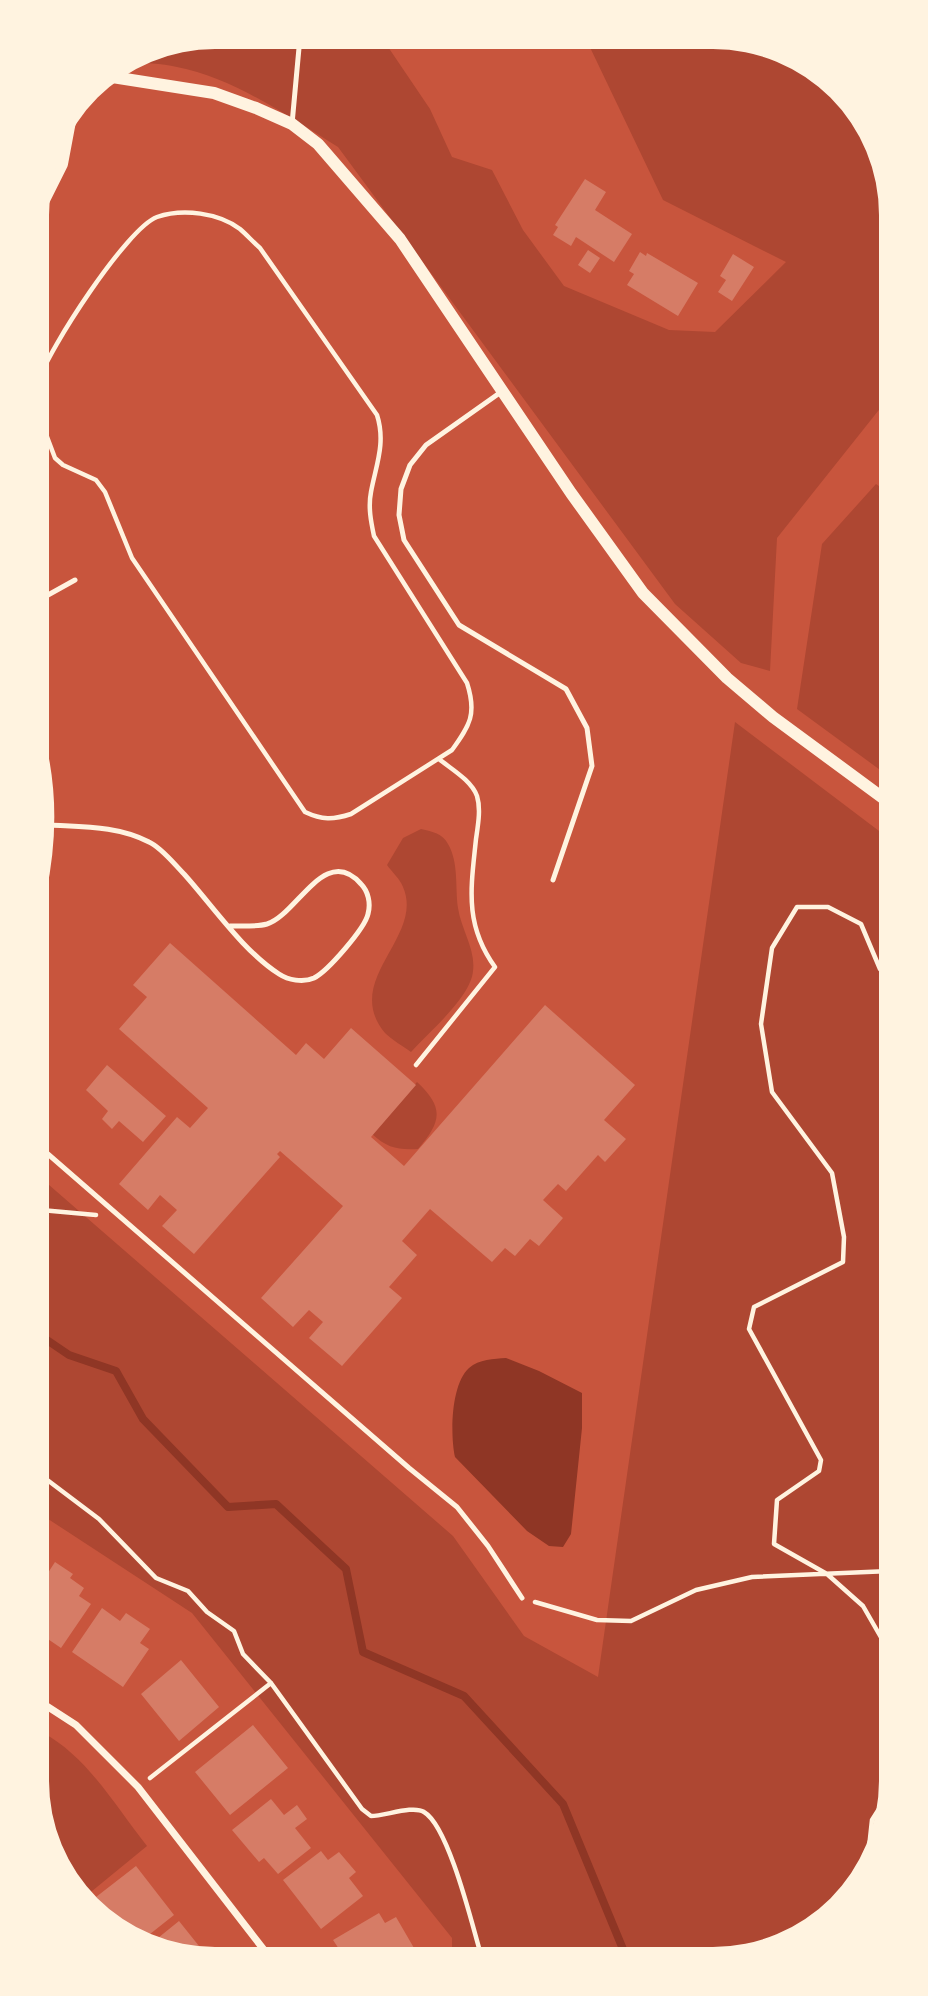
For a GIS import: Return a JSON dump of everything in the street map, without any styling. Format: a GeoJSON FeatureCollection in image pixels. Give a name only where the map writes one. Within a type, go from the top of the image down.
{"type":"FeatureCollection","features":[{"type":"Feature","properties":{"kind":"street"},"geometry":{"type":"LineString","coordinates":[[121,78],[214,93],[292,124],[318,144],[400,239],[643,593],[727,677],[773,717],[879,795]]}},
{"type":"Feature","properties":{"kind":"street"},"geometry":{"type":"LineString","coordinates":[[52,183],[62,164],[66,142]]}},
{"type":"Feature","properties":{"kind":"street"},"geometry":{"type":"LineString","coordinates":[[49,1707],[76,1725],[138,1787],[262,1947]]}},
{"type":"Feature","properties":{"kind":"lane"},"geometry":{"type":"LineString","coordinates":[[292,124],[299,49]]}},
{"type":"Feature","properties":{"kind":"lane"},"geometry":{"type":"LineString","coordinates":[[502,391],[426,445],[410,465],[401,489],[399,515],[404,540],[459,625],[566,688],[587,728],[592,766],[554,880]]}},
{"type":"Feature","properties":{"kind":"lane"},"geometry":{"type":"LineString","coordinates":[[49,594],[75,580]]}},
{"type":"Feature","properties":{"kind":"lane"},"geometry":{"type":"LineString","coordinates":[[49,825],[112,828],[151,842],[175,865],[262,963],[282,976],[297,981],[313,979],[326,970],[365,923],[369,913],[367,892],[353,877],[333,872],[314,881],[286,913],[267,924],[230,926]]}},
{"type":"Feature","properties":{"kind":"lane"},"geometry":{"type":"LineString","coordinates":[[49,1155],[457,1507],[488,1546],[522,1598]]}},
{"type":"Feature","properties":{"kind":"path"},"geometry":{"type":"LineString","coordinates":[[49,356],[95,284],[142,227],[156,218],[181,213],[211,215],[239,228],[260,248],[377,415],[382,429],[382,444],[371,494],[370,517],[374,536],[467,683],[472,698],[473,716],[464,734],[452,750],[351,814],[334,820],[318,818],[305,812],[132,558],[105,492],[96,480],[63,465],[55,458],[49,442]]}},
{"type":"Feature","properties":{"kind":"path"},"geometry":{"type":"LineString","coordinates":[[416,1065],[495,967],[474,927],[470,900],[479,812],[477,795],[468,783],[439,759]]}},
{"type":"Feature","properties":{"kind":"path"},"geometry":{"type":"LineString","coordinates":[[879,967],[861,924],[828,907],[797,907],[772,948],[761,1024],[772,1092],[832,1173],[844,1237],[843,1262],[754,1307],[750,1329],[821,1460],[819,1471],[777,1500],[774,1544],[827,1574],[863,1606],[879,1634]]}},
{"type":"Feature","properties":{"kind":"path"},"geometry":{"type":"LineString","coordinates":[[49,1211],[121,1217]]}},
{"type":"Feature","properties":{"kind":"path"},"geometry":{"type":"LineString","coordinates":[[49,1481],[99,1519],[156,1578],[188,1591],[207,1612],[234,1631],[243,1654],[271,1683],[370,1816],[412,1810],[424,1812],[434,1823],[455,1865],[479,1947]]}},
{"type":"Feature","properties":{"kind":"path"},"geometry":{"type":"LineString","coordinates":[[522,1598],[597,1620],[631,1621],[696,1590],[752,1577],[879,1572]]}},
{"type":"Feature","properties":{"kind":"path"},"geometry":{"type":"LineString","coordinates":[[138,1787],[271,1683]]}},
{"type":"Feature","properties":{"kind":"path"},"geometry":{"type":"LineString","coordinates":[[871,1831],[876,1814]]}},
{"type":"Feature","properties":{"kind":"shaded area"},"geometry":{"type":"Polygon","coordinates":[[[389,49],[430,109],[452,157],[492,170],[523,230],[564,286],[669,330],[715,332],[786,262],[663,200],[591,49],[724,49],[745,52],[786,66],[822,90],[845,114],[857,132],[866,151],[878,193],[879,410],[777,538],[770,671],[741,663],[675,604],[338,147],[240,89],[198,72],[149,63],[193,50],[389,49]]]}},
{"type":"Feature","properties":{"kind":"shaded area"},"geometry":{"type":"Polygon","coordinates":[[[876,484],[879,486],[879,769],[797,709],[822,544],[876,484]]]}},
{"type":"Feature","properties":{"kind":"shaded area"},"geometry":{"type":"Polygon","coordinates":[[[735,722],[879,831],[879,1792],[870,1834],[851,1873],[822,1906],[805,1919],[777,1934],[735,1946],[452,1947],[452,1938],[192,1613],[49,1520],[49,1185],[453,1536],[524,1636],[598,1677],[735,722]]]}},
{"type":"Feature","properties":{"kind":"shaded area"},"geometry":{"type":"Polygon","coordinates":[[[421,829],[440,835],[446,840],[451,851],[458,908],[472,955],[473,971],[465,992],[457,1003],[411,1052],[385,1033],[374,1014],[372,995],[377,977],[403,923],[407,905],[402,884],[387,865],[403,838],[421,829]]]}},
{"type":"Feature","properties":{"kind":"shaded area"},"geometry":{"type":"Polygon","coordinates":[[[417,1082],[436,1108],[435,1123],[418,1149],[388,1145],[372,1134],[417,1082]]]}},
{"type":"Feature","properties":{"kind":"shaded area"},"geometry":{"type":"Polygon","coordinates":[[[506,1358],[582,1393],[582,1428],[571,1534],[563,1547],[549,1546],[527,1531],[455,1457],[453,1410],[463,1375],[477,1363],[506,1358]]]}},
{"type":"Feature","properties":{"kind":"shaded area"},"geometry":{"type":"Polygon","coordinates":[[[49,1737],[87,1769],[147,1846],[92,1891],[83,1882],[62,1845],[50,1803],[49,1737]]]}},
{"type":"Feature","properties":{"kind":"building"},"geometry":{"type":"Polygon","coordinates":[[[585,179],[606,192],[595,210],[632,234],[614,262],[576,237],[571,246],[553,235],[558,227],[555,225],[585,179]]]}},
{"type":"Feature","properties":{"kind":"building"},"geometry":{"type":"Polygon","coordinates":[[[588,250],[600,258],[590,273],[578,265],[588,250]]]}},
{"type":"Feature","properties":{"kind":"building"},"geometry":{"type":"Polygon","coordinates":[[[640,252],[646,256],[647,253],[698,283],[678,316],[627,285],[634,274],[629,271],[640,252]]]}},
{"type":"Feature","properties":{"kind":"building"},"geometry":{"type":"Polygon","coordinates":[[[733,254],[754,267],[732,301],[718,292],[726,280],[720,276],[733,254]]]}},
{"type":"Feature","properties":{"kind":"building"},"geometry":{"type":"Polygon","coordinates":[[[170,943],[296,1055],[306,1043],[324,1059],[351,1028],[416,1085],[371,1137],[404,1166],[545,1005],[635,1085],[604,1120],[626,1139],[605,1162],[598,1155],[566,1191],[558,1184],[543,1200],[563,1218],[539,1246],[530,1239],[515,1256],[505,1248],[492,1262],[430,1209],[402,1241],[417,1255],[389,1287],[402,1298],[342,1366],[309,1338],[323,1322],[309,1310],[293,1327],[261,1298],[343,1206],[280,1151],[277,1154],[280,1157],[194,1254],[162,1226],[177,1210],[160,1195],[148,1210],[119,1184],[177,1117],[190,1128],[208,1108],[119,1029],[147,997],[133,985],[170,943]]]}},
{"type":"Feature","properties":{"kind":"building"},"geometry":{"type":"Polygon","coordinates":[[[107,1065],[166,1116],[143,1142],[119,1121],[112,1129],[102,1119],[108,1111],[86,1090],[107,1065]]]}},
{"type":"Feature","properties":{"kind":"building"},"geometry":{"type":"Polygon","coordinates":[[[55,1562],[73,1574],[70,1578],[84,1588],[79,1596],[91,1604],[61,1648],[49,1640],[49,1571],[55,1562]]]}},
{"type":"Feature","properties":{"kind":"building"},"geometry":{"type":"Polygon","coordinates":[[[102,1608],[120,1621],[126,1613],[150,1629],[140,1643],[149,1649],[123,1687],[72,1652],[102,1608]]]}},
{"type":"Feature","properties":{"kind":"building"},"geometry":{"type":"Polygon","coordinates":[[[181,1660],[219,1707],[179,1741],[141,1694],[181,1660]]]}},
{"type":"Feature","properties":{"kind":"building"},"geometry":{"type":"Polygon","coordinates":[[[253,1725],[288,1768],[230,1815],[195,1772],[253,1725]]]}},
{"type":"Feature","properties":{"kind":"building"},"geometry":{"type":"Polygon","coordinates":[[[271,1799],[284,1815],[297,1805],[307,1819],[295,1828],[311,1848],[278,1874],[264,1858],[259,1862],[232,1830],[271,1799]]]}},
{"type":"Feature","properties":{"kind":"building"},"geometry":{"type":"Polygon","coordinates":[[[321,1851],[328,1860],[339,1852],[356,1872],[349,1878],[363,1896],[321,1929],[283,1880],[321,1851]]]}},
{"type":"Feature","properties":{"kind":"building"},"geometry":{"type":"Polygon","coordinates":[[[136,1866],[174,1915],[151,1933],[114,1913],[97,1897],[136,1866]]]}},
{"type":"Feature","properties":{"kind":"building"},"geometry":{"type":"Polygon","coordinates":[[[379,1913],[385,1923],[396,1917],[413,1947],[338,1947],[333,1940],[379,1913]]]}},
{"type":"Feature","properties":{"kind":"building"},"geometry":{"type":"Polygon","coordinates":[[[179,1921],[199,1946],[183,1944],[159,1937],[179,1921]]]}},
{"type":"Feature","properties":{"kind":"waterway"},"geometry":{"type":"LineString","coordinates":[[49,1341],[69,1355],[116,1371],[143,1419],[228,1507],[276,1504],[346,1569],[363,1652],[464,1696],[563,1804],[622,1947]]}}]}
